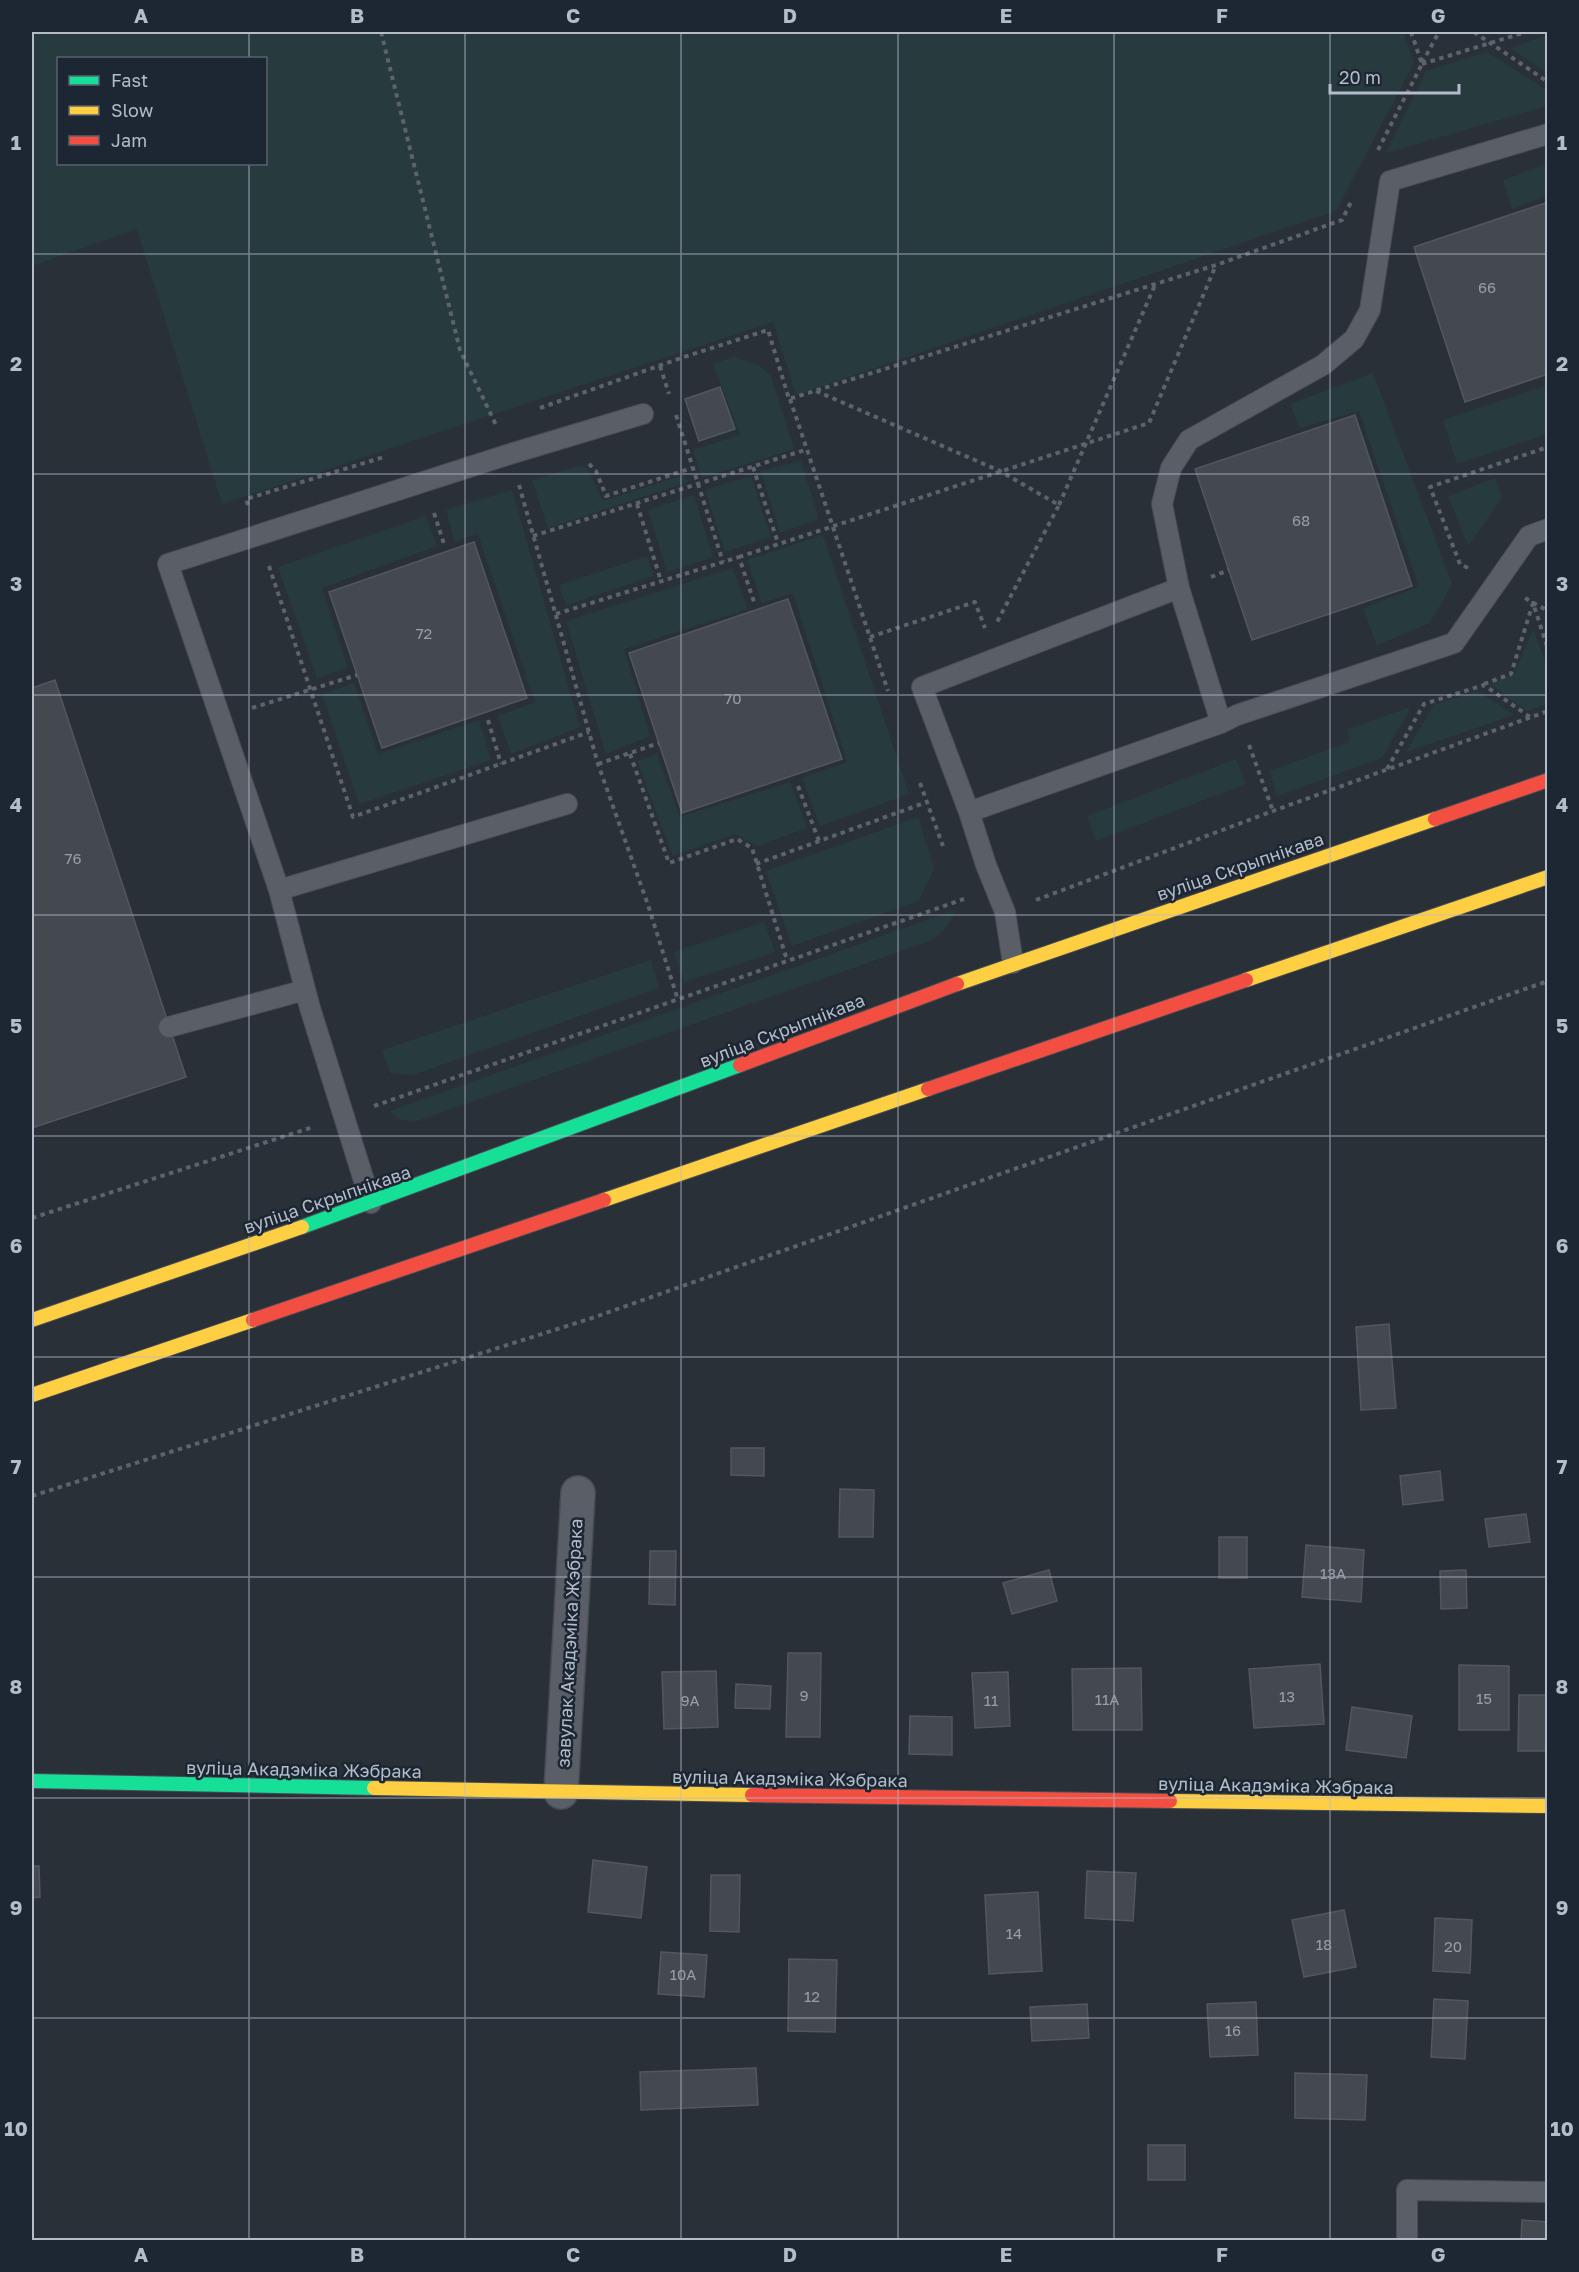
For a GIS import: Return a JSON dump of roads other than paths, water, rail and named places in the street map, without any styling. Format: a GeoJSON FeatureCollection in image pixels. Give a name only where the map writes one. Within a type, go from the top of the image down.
{"type":"FeatureCollection","features":[{"type":"Feature","properties":{"kind":"main road","name":"вуліца Скрыпнікава"},"geometry":{"type":"LineString","coordinates":[[32,1320],[371,1203],[1013,963],[1548,780]]}},
{"type":"Feature","properties":{"kind":"main road"},"geometry":{"type":"LineString","coordinates":[[32,1395],[1548,877]]}},
{"type":"Feature","properties":{"kind":"main road","name":"вуліца Акадэміка Жэбрака"},"geometry":{"type":"LineString","coordinates":[[32,1781],[561,1792],[1548,1806]]}},
{"type":"Feature","properties":{"kind":"street","name":"завулак Акадэміка Жэбрака"},"geometry":{"type":"LineString","coordinates":[[561,1792],[578,1493]]}},
{"type":"Feature","properties":{"kind":"lane"},"geometry":{"type":"LineString","coordinates":[[1221,723],[1179,588],[1162,504],[1171,468],[1189,440],[1323,365],[1354,339],[1370,310],[1390,181],[1548,134]]}},
{"type":"Feature","properties":{"kind":"lane"},"geometry":{"type":"LineString","coordinates":[[371,1203],[305,990],[279,890],[168,564],[510,454],[643,414]]}},
{"type":"Feature","properties":{"kind":"lane"},"geometry":{"type":"LineString","coordinates":[[969,813],[1248,712],[1454,643],[1529,536],[1548,529]]}},
{"type":"Feature","properties":{"kind":"lane"},"geometry":{"type":"LineString","coordinates":[[1013,963],[1005,912],[922,687],[1179,588]]}},
{"type":"Feature","properties":{"kind":"lane"},"geometry":{"type":"LineString","coordinates":[[279,890],[567,804]]}},
{"type":"Feature","properties":{"kind":"lane"},"geometry":{"type":"LineString","coordinates":[[169,1027],[305,990]]}},
{"type":"Feature","properties":{"kind":"lane"},"geometry":{"type":"LineString","coordinates":[[1407,2241],[1407,2190],[1548,2192]]}}]}
